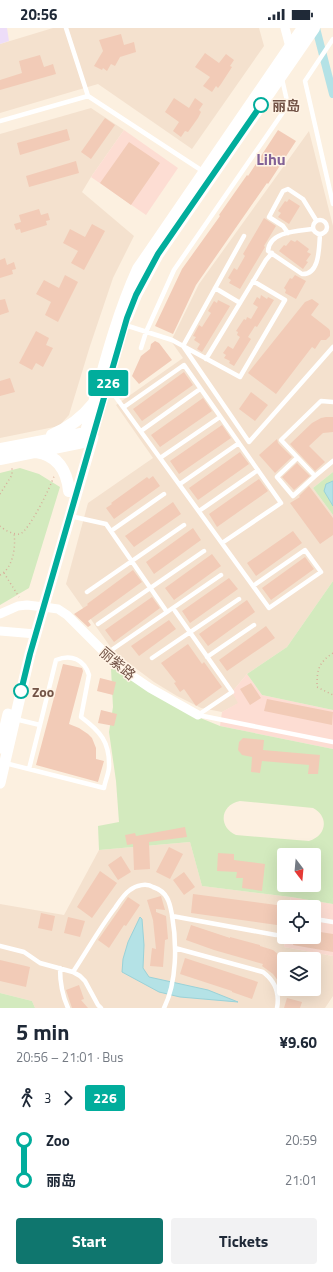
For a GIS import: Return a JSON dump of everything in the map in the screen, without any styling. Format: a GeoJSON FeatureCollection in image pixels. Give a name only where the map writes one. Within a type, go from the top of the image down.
{"type":"FeatureCollection","features":[{"type":"Feature","properties":{"kind":"main road"},"geometry":{"type":"LineString","coordinates":[[87,437],[108,385],[125,325],[136,295],[158,254],[281,75],[303,28]]}},
{"type":"Feature","properties":{"kind":"main road"},"geometry":{"type":"LineString","coordinates":[[87,437],[95,401],[120,315],[138,269],[204,172],[293,50],[314,28]]}},
{"type":"Feature","properties":{"kind":"main road"},"geometry":{"type":"LineString","coordinates":[[5,458],[34,447],[48,437],[68,427],[86,412],[95,401]]}},
{"type":"Feature","properties":{"kind":"main road"},"geometry":{"type":"LineString","coordinates":[[0,449],[34,447],[87,437]]}},
{"type":"Feature","properties":{"kind":"main road"},"geometry":{"type":"LineString","coordinates":[[34,447],[58,462],[68,479],[69,491]]}},
{"type":"Feature","properties":{"kind":"street"},"geometry":{"type":"LineString","coordinates":[[285,28],[293,50]]}},
{"type":"Feature","properties":{"kind":"street"},"geometry":{"type":"LineString","coordinates":[[40,606],[69,491],[87,437]]}},
{"type":"Feature","properties":{"kind":"street"},"geometry":{"type":"LineString","coordinates":[[0,748],[40,606],[70,516],[87,437]]}},
{"type":"Feature","properties":{"kind":"street"},"geometry":{"type":"LineString","coordinates":[[0,614],[18,606]]}},
{"type":"Feature","properties":{"kind":"street","name":"丽紫路"},"geometry":{"type":"LineString","coordinates":[[18,606],[40,606],[58,609],[67,615],[108,656],[128,673],[150,688],[198,715]]}},
{"type":"Feature","properties":{"kind":"street"},"geometry":{"type":"LineString","coordinates":[[0,631],[32,633]]}},
{"type":"Feature","properties":{"kind":"street"},"geometry":{"type":"LineString","coordinates":[[0,783],[30,654],[32,633]]}},
{"type":"Feature","properties":{"kind":"lane"},"geometry":{"type":"LineString","coordinates":[[66,28],[88,96],[204,172]]}},
{"type":"Feature","properties":{"kind":"lane"},"geometry":{"type":"LineString","coordinates":[[333,39],[305,81],[333,204]]}},
{"type":"Feature","properties":{"kind":"lane"},"geometry":{"type":"LineString","coordinates":[[141,348],[146,332],[174,270],[288,105],[281,75]]}},
{"type":"Feature","properties":{"kind":"lane"},"geometry":{"type":"LineString","coordinates":[[0,121],[88,96]]}},
{"type":"Feature","properties":{"kind":"lane"},"geometry":{"type":"LineString","coordinates":[[288,233],[283,226],[270,217],[282,190],[288,189],[303,199],[316,220]]}},
{"type":"Feature","properties":{"kind":"lane"},"geometry":{"type":"LineString","coordinates":[[316,220],[321,219],[328,225]]}},
{"type":"Feature","properties":{"kind":"lane"},"geometry":{"type":"LineString","coordinates":[[316,220],[313,224],[315,233],[324,233],[327,230],[328,225]]}},
{"type":"Feature","properties":{"kind":"lane"},"geometry":{"type":"LineString","coordinates":[[328,225],[333,224]]}},
{"type":"Feature","properties":{"kind":"lane"},"geometry":{"type":"LineString","coordinates":[[313,229],[276,236],[268,250],[302,274],[310,273],[316,262],[320,234]]}},
{"type":"Feature","properties":{"kind":"lane"},"geometry":{"type":"LineString","coordinates":[[183,346],[244,236]]}},
{"type":"Feature","properties":{"kind":"lane"},"geometry":{"type":"LineString","coordinates":[[206,359],[266,260],[272,253]]}},
{"type":"Feature","properties":{"kind":"lane"},"geometry":{"type":"LineString","coordinates":[[125,325],[172,340],[240,377],[285,300],[253,281]]}},
{"type":"Feature","properties":{"kind":"lane"},"geometry":{"type":"LineString","coordinates":[[215,288],[240,302]]}},
{"type":"Feature","properties":{"kind":"lane"},"geometry":{"type":"LineString","coordinates":[[183,346],[249,442],[333,347]]}},
{"type":"Feature","properties":{"kind":"lane"},"geometry":{"type":"LineString","coordinates":[[124,408],[184,366],[281,503],[222,543]]}},
{"type":"Feature","properties":{"kind":"lane"},"geometry":{"type":"LineString","coordinates":[[108,385],[141,432],[180,484],[199,511],[253,586],[269,608],[321,572],[305,550],[253,586]]}},
{"type":"Feature","properties":{"kind":"lane"},"geometry":{"type":"LineString","coordinates":[[141,432],[200,389]]}},
{"type":"Feature","properties":{"kind":"lane"},"geometry":{"type":"LineString","coordinates":[[315,476],[280,440],[321,401],[333,402]]}},
{"type":"Feature","properties":{"kind":"lane"},"geometry":{"type":"LineString","coordinates":[[160,458],[220,417]]}},
{"type":"Feature","properties":{"kind":"lane"},"geometry":{"type":"LineString","coordinates":[[180,484],[239,443]]}},
{"type":"Feature","properties":{"kind":"lane"},"geometry":{"type":"LineString","coordinates":[[297,458],[277,477],[293,496],[333,461]]}},
{"type":"Feature","properties":{"kind":"lane"},"geometry":{"type":"LineString","coordinates":[[199,511],[258,470]]}},
{"type":"Feature","properties":{"kind":"lane"},"geometry":{"type":"LineString","coordinates":[[111,531],[164,494]]}},
{"type":"Feature","properties":{"kind":"lane"},"geometry":{"type":"LineString","coordinates":[[70,516],[106,524],[167,612]]}},
{"type":"Feature","properties":{"kind":"lane"},"geometry":{"type":"LineString","coordinates":[[87,592],[184,525]]}},
{"type":"Feature","properties":{"kind":"lane"},"geometry":{"type":"LineString","coordinates":[[98,624],[204,551]]}},
{"type":"Feature","properties":{"kind":"lane"},"geometry":{"type":"LineString","coordinates":[[113,649],[221,575]]}},
{"type":"Feature","properties":{"kind":"lane"},"geometry":{"type":"LineString","coordinates":[[152,658],[239,599]]}},
{"type":"Feature","properties":{"kind":"lane"},"geometry":{"type":"LineString","coordinates":[[175,611],[232,692],[198,715]]}},
{"type":"Feature","properties":{"kind":"lane"},"geometry":{"type":"LineString","coordinates":[[207,657],[254,624]]}},
{"type":"Feature","properties":{"kind":"lane"},"geometry":{"type":"LineString","coordinates":[[5,763],[104,788],[110,768],[106,745],[102,735],[81,717],[89,675],[87,669],[73,658],[56,660],[29,769]]}},
{"type":"Feature","properties":{"kind":"lane"},"geometry":{"type":"LineString","coordinates":[[198,715],[333,742]]}},
{"type":"Feature","properties":{"kind":"lane"},"geometry":{"type":"LineString","coordinates":[[15,719],[40,725]]}},
{"type":"Feature","properties":{"kind":"lane"},"geometry":{"type":"LineString","coordinates":[[73,972],[105,922],[131,889],[140,885],[151,885],[160,890],[167,897],[174,927],[176,948],[173,978],[168,1000],[164,1008]]}},
{"type":"Feature","properties":{"kind":"lane"},"geometry":{"type":"LineString","coordinates":[[172,916],[276,935]]}},
{"type":"Feature","properties":{"kind":"lane"},"geometry":{"type":"LineString","coordinates":[[321,920],[333,922]]}},
{"type":"Feature","properties":{"kind":"lane"},"geometry":{"type":"LineString","coordinates":[[0,946],[24,952],[40,963],[73,972],[80,976],[85,981],[94,1000],[101,1008]]}},
{"type":"Feature","properties":{"kind":"lane"},"geometry":{"type":"LineString","coordinates":[[176,948],[263,972],[270,977],[275,984],[279,1000],[277,1008]]}},
{"type":"Feature","properties":{"kind":"lane"},"geometry":{"type":"LineString","coordinates":[[60,968],[62,993],[68,1008]]}},
{"type":"Feature","properties":{"kind":"path"},"geometry":{"type":"LineString","coordinates":[[0,494],[12,475],[5,458]]}},
{"type":"Feature","properties":{"kind":"path"},"geometry":{"type":"LineString","coordinates":[[0,526],[14,534],[20,534],[25,530],[53,480],[58,462]]}},
{"type":"Feature","properties":{"kind":"path"},"geometry":{"type":"LineString","coordinates":[[0,576],[4,573],[13,557],[15,546],[14,534]]}},
{"type":"Feature","properties":{"kind":"path"},"geometry":{"type":"LineString","coordinates":[[4,573],[19,596],[18,606]]}},
{"type":"Feature","properties":{"kind":"path"},"geometry":{"type":"LineString","coordinates":[[333,653],[324,659],[317,672],[317,687],[333,695]]}},
{"type":"Feature","properties":{"kind":"shaded area"},"geometry":{"type":"Polygon","coordinates":[[[0,28],[7,28],[9,41],[0,44],[0,28]]]}},
{"type":"Feature","properties":{"kind":"shaded area"},"geometry":{"type":"Polygon","coordinates":[[[53,28],[259,28],[264,46],[192,149],[98,84],[0,113],[0,44],[53,28]]]}},
{"type":"Feature","properties":{"kind":"shaded area"},"geometry":{"type":"Polygon","coordinates":[[[91,108],[124,130],[82,192],[134,236],[113,278],[69,415],[59,426],[0,438],[0,134],[91,108]]]}},
{"type":"Feature","properties":{"kind":"shaded area"},"geometry":{"type":"Polygon","coordinates":[[[124,130],[178,168],[146,215],[91,177],[124,130]]]}},
{"type":"Feature","properties":{"kind":"shaded area"},"geometry":{"type":"Polygon","coordinates":[[[309,131],[333,226],[333,472],[313,488],[333,515],[333,581],[287,647],[247,674],[232,692],[239,703],[222,712],[201,708],[177,696],[154,682],[114,652],[66,584],[88,503],[153,458],[116,405],[183,358],[171,341],[199,284],[309,131]]]}},
{"type":"Feature","properties":{"kind":"shaded area"},"geometry":{"type":"Polygon","coordinates":[[[247,674],[262,695],[333,710],[333,749],[220,726],[222,712],[238,703],[232,692],[247,674]]]}},
{"type":"Feature","properties":{"kind":"shaded area"},"geometry":{"type":"Polygon","coordinates":[[[190,842],[202,886],[291,897],[290,900],[277,900],[277,944],[284,944],[284,947],[311,952],[277,952],[277,996],[321,996],[321,954],[333,956],[333,996],[325,1008],[35,1008],[32,1001],[0,993],[0,904],[64,915],[99,850],[190,842]]]}},
{"type":"Feature","properties":{"kind":"shaded area"},"geometry":{"type":"Polygon","coordinates":[[[291,897],[309,900],[290,900],[291,897]]]}},
{"type":"Feature","properties":{"kind":"shaded area"},"geometry":{"type":"Polygon","coordinates":[[[321,902],[333,904],[333,956],[321,954],[321,952],[311,952],[284,947],[284,944],[321,944],[321,902]]]}},
{"type":"Feature","properties":{"kind":"green space"},"geometry":{"type":"Polygon","coordinates":[[[20,468],[39,474],[60,487],[29,588],[0,605],[0,473],[20,468]]]}},
{"type":"Feature","properties":{"kind":"green space"},"geometry":{"type":"Polygon","coordinates":[[[333,472],[333,515],[313,488],[333,472]]]}},
{"type":"Feature","properties":{"kind":"green space"},"geometry":{"type":"Polygon","coordinates":[[[333,581],[333,710],[262,695],[247,674],[287,647],[333,581]]]}},
{"type":"Feature","properties":{"kind":"green space"},"geometry":{"type":"Polygon","coordinates":[[[118,668],[193,715],[220,726],[333,749],[333,904],[321,902],[321,900],[309,900],[202,886],[190,842],[99,850],[98,826],[119,822],[116,781],[109,732],[113,707],[111,669],[118,668]],[[240,801],[233,803],[228,807],[225,811],[224,822],[226,827],[236,835],[309,841],[319,835],[324,826],[322,816],[313,808],[240,801]]]}},
{"type":"Feature","properties":{"kind":"green space"},"geometry":{"type":"Polygon","coordinates":[[[0,993],[32,1001],[35,1008],[0,1008],[0,993]]]}},
{"type":"Feature","properties":{"kind":"water"},"geometry":{"type":"Polygon","coordinates":[[[333,481],[333,506],[324,491],[326,484],[333,481]]]}},
{"type":"Feature","properties":{"kind":"water"},"geometry":{"type":"Polygon","coordinates":[[[140,917],[142,919],[144,945],[143,968],[149,977],[208,990],[238,1002],[180,997],[159,992],[122,972],[123,959],[128,942],[140,917]]]}},
{"type":"Feature","properties":{"kind":"building"},"geometry":{"type":"Polygon","coordinates":[[[121,34],[124,45],[134,42],[136,52],[120,57],[115,66],[111,64],[107,71],[103,68],[102,70],[94,66],[103,51],[99,40],[121,34]]]}},
{"type":"Feature","properties":{"kind":"building"},"geometry":{"type":"Polygon","coordinates":[[[205,53],[219,63],[226,54],[234,60],[230,66],[232,67],[221,84],[218,88],[216,86],[212,92],[203,86],[210,77],[195,67],[205,53]]]}},
{"type":"Feature","properties":{"kind":"building"},"geometry":{"type":"Polygon","coordinates":[[[40,55],[44,67],[53,64],[56,74],[0,90],[0,80],[22,73],[19,61],[40,55]]]}},
{"type":"Feature","properties":{"kind":"building"},"geometry":{"type":"Polygon","coordinates":[[[174,98],[189,108],[195,98],[203,104],[199,110],[201,112],[198,118],[188,132],[185,131],[181,137],[173,131],[179,122],[165,112],[174,98]]]}},
{"type":"Feature","properties":{"kind":"building"},"geometry":{"type":"Polygon","coordinates":[[[105,118],[115,125],[91,159],[81,152],[105,118]]]}},
{"type":"Feature","properties":{"kind":"building"},"geometry":{"type":"Polygon","coordinates":[[[67,129],[70,140],[20,155],[17,143],[67,129]]]}},
{"type":"Feature","properties":{"kind":"building"},"geometry":{"type":"Polygon","coordinates":[[[278,130],[296,141],[268,184],[267,183],[196,285],[173,334],[155,326],[182,269],[247,175],[248,176],[278,130]]]}},
{"type":"Feature","properties":{"kind":"building"},"geometry":{"type":"Polygon","coordinates":[[[129,142],[160,163],[131,205],[100,183],[129,142]]]}},
{"type":"Feature","properties":{"kind":"building"},"geometry":{"type":"Polygon","coordinates":[[[76,161],[79,173],[29,187],[26,176],[76,161]]]}},
{"type":"Feature","properties":{"kind":"building"},"geometry":{"type":"Polygon","coordinates":[[[289,199],[300,206],[289,224],[278,217],[281,213],[278,211],[285,201],[287,202],[289,199]]]}},
{"type":"Feature","properties":{"kind":"building"},"geometry":{"type":"Polygon","coordinates":[[[39,209],[41,215],[48,213],[50,220],[46,221],[47,225],[21,233],[20,229],[16,230],[14,224],[21,222],[19,215],[39,209]]]}},
{"type":"Feature","properties":{"kind":"building"},"geometry":{"type":"Polygon","coordinates":[[[264,218],[276,226],[240,289],[229,283],[231,280],[228,278],[234,268],[237,270],[245,256],[243,254],[264,218]]]}},
{"type":"Feature","properties":{"kind":"building"},"geometry":{"type":"Polygon","coordinates":[[[92,224],[105,231],[84,270],[71,263],[78,251],[63,243],[70,229],[85,237],[92,224]]]}},
{"type":"Feature","properties":{"kind":"building"},"geometry":{"type":"Polygon","coordinates":[[[291,240],[295,242],[297,240],[309,249],[307,252],[311,254],[303,269],[279,251],[291,240]]]}},
{"type":"Feature","properties":{"kind":"building"},"geometry":{"type":"Polygon","coordinates":[[[5,258],[7,265],[14,262],[16,269],[12,270],[13,274],[0,278],[0,260],[5,258]]]}},
{"type":"Feature","properties":{"kind":"building"},"geometry":{"type":"Polygon","coordinates":[[[65,275],[78,282],[58,322],[45,315],[51,302],[36,294],[44,280],[59,288],[65,275]]]}},
{"type":"Feature","properties":{"kind":"building"},"geometry":{"type":"Polygon","coordinates":[[[295,275],[306,281],[296,299],[285,293],[286,290],[284,288],[290,278],[292,279],[295,275]]]}},
{"type":"Feature","properties":{"kind":"building"},"geometry":{"type":"Polygon","coordinates":[[[261,295],[267,299],[268,297],[274,300],[257,327],[255,326],[248,337],[251,339],[234,366],[229,363],[230,361],[224,358],[226,355],[223,353],[228,346],[233,349],[240,337],[237,335],[238,332],[236,331],[244,319],[246,320],[247,317],[251,319],[258,307],[253,304],[257,297],[260,299],[261,295]]]}},
{"type":"Feature","properties":{"kind":"building"},"geometry":{"type":"Polygon","coordinates":[[[5,299],[9,312],[0,315],[0,300],[5,299]]]}},
{"type":"Feature","properties":{"kind":"building"},"geometry":{"type":"Polygon","coordinates":[[[312,299],[319,304],[311,315],[329,329],[330,336],[326,340],[321,340],[315,349],[312,347],[276,394],[248,373],[305,302],[312,299]]]}},
{"type":"Feature","properties":{"kind":"building"},"geometry":{"type":"Polygon","coordinates":[[[218,300],[230,306],[202,352],[197,349],[200,344],[194,340],[196,337],[193,336],[199,325],[202,327],[211,313],[208,311],[214,301],[217,303],[218,300]]]}},
{"type":"Feature","properties":{"kind":"building"},"geometry":{"type":"Polygon","coordinates":[[[36,331],[49,338],[46,345],[53,348],[43,367],[36,363],[32,370],[19,363],[36,331]]]}},
{"type":"Feature","properties":{"kind":"building"},"geometry":{"type":"Polygon","coordinates":[[[155,341],[159,343],[172,360],[139,384],[132,376],[141,356],[150,349],[151,344],[155,341]]]}},
{"type":"Feature","properties":{"kind":"building"},"geometry":{"type":"Polygon","coordinates":[[[184,372],[193,385],[142,421],[133,409],[184,372]]]}},
{"type":"Feature","properties":{"kind":"building"},"geometry":{"type":"Polygon","coordinates":[[[10,378],[15,392],[0,396],[0,381],[10,378]]]}},
{"type":"Feature","properties":{"kind":"building"},"geometry":{"type":"Polygon","coordinates":[[[251,392],[268,405],[255,421],[239,409],[251,392]]]}},
{"type":"Feature","properties":{"kind":"building"},"geometry":{"type":"Polygon","coordinates":[[[203,398],[212,411],[160,447],[151,435],[203,398]]]}},
{"type":"Feature","properties":{"kind":"building"},"geometry":{"type":"Polygon","coordinates":[[[326,417],[333,417],[333,432],[323,433],[309,446],[325,462],[315,471],[290,444],[312,423],[326,417]]]}},
{"type":"Feature","properties":{"kind":"building"},"geometry":{"type":"Polygon","coordinates":[[[222,425],[231,438],[179,474],[170,461],[222,425]]]}},
{"type":"Feature","properties":{"kind":"building"},"geometry":{"type":"Polygon","coordinates":[[[277,439],[278,443],[292,457],[275,473],[259,455],[277,439]]]}},
{"type":"Feature","properties":{"kind":"building"},"geometry":{"type":"Polygon","coordinates":[[[240,452],[249,464],[198,500],[189,488],[240,452]]]}},
{"type":"Feature","properties":{"kind":"building"},"geometry":{"type":"Polygon","coordinates":[[[297,463],[310,476],[294,490],[282,477],[297,463]]]}},
{"type":"Feature","properties":{"kind":"building"},"geometry":{"type":"Polygon","coordinates":[[[153,476],[160,486],[114,519],[106,508],[147,477],[149,479],[153,476]]]}},
{"type":"Feature","properties":{"kind":"building"},"geometry":{"type":"Polygon","coordinates":[[[259,479],[268,491],[217,527],[209,514],[259,479]]]}},
{"type":"Feature","properties":{"kind":"building"},"geometry":{"type":"Polygon","coordinates":[[[309,486],[333,518],[333,535],[320,544],[290,503],[300,497],[299,496],[309,486]]]}},
{"type":"Feature","properties":{"kind":"building"},"geometry":{"type":"Polygon","coordinates":[[[173,502],[181,514],[134,547],[125,536],[173,502]]]}},
{"type":"Feature","properties":{"kind":"building"},"geometry":{"type":"Polygon","coordinates":[[[193,528],[201,540],[154,574],[146,562],[193,528]]]}},
{"type":"Feature","properties":{"kind":"building"},"geometry":{"type":"Polygon","coordinates":[[[293,531],[302,543],[256,576],[247,563],[293,531]]]}},
{"type":"Feature","properties":{"kind":"building"},"geometry":{"type":"Polygon","coordinates":[[[212,554],[221,566],[174,600],[165,588],[212,554]]]}},
{"type":"Feature","properties":{"kind":"building"},"geometry":{"type":"Polygon","coordinates":[[[305,557],[314,569],[271,600],[262,588],[305,557]]]}},
{"type":"Feature","properties":{"kind":"building"},"geometry":{"type":"Polygon","coordinates":[[[133,570],[142,582],[88,621],[91,625],[88,627],[74,614],[88,605],[87,604],[133,570]]]}},
{"type":"Feature","properties":{"kind":"building"},"geometry":{"type":"Polygon","coordinates":[[[229,578],[238,589],[190,623],[182,611],[229,578]]]}},
{"type":"Feature","properties":{"kind":"building"},"geometry":{"type":"Polygon","coordinates":[[[152,597],[160,608],[114,642],[105,630],[152,597]]]}},
{"type":"Feature","properties":{"kind":"building"},"geometry":{"type":"Polygon","coordinates":[[[247,600],[255,612],[208,646],[199,634],[247,600]]]}},
{"type":"Feature","properties":{"kind":"building"},"geometry":{"type":"Polygon","coordinates":[[[169,620],[176,629],[139,656],[131,646],[169,620]]]}},
{"type":"Feature","properties":{"kind":"building"},"geometry":{"type":"Polygon","coordinates":[[[266,626],[275,638],[227,671],[219,660],[266,626]]]}},
{"type":"Feature","properties":{"kind":"building"},"geometry":{"type":"Polygon","coordinates":[[[188,644],[202,664],[204,662],[222,687],[196,706],[184,689],[180,692],[174,683],[176,682],[161,663],[188,644]]]}},
{"type":"Feature","properties":{"kind":"building"},"geometry":{"type":"Polygon","coordinates":[[[63,664],[82,668],[83,671],[69,724],[79,728],[92,738],[96,748],[96,759],[104,761],[98,782],[36,765],[63,664]]]}},
{"type":"Feature","properties":{"kind":"building"},"geometry":{"type":"Polygon","coordinates":[[[100,678],[116,682],[113,695],[97,691],[100,678]]]}},
{"type":"Feature","properties":{"kind":"building"},"geometry":{"type":"Polygon","coordinates":[[[251,683],[261,698],[250,705],[240,689],[251,683]]]}},
{"type":"Feature","properties":{"kind":"building"},"geometry":{"type":"Polygon","coordinates":[[[267,699],[333,712],[332,725],[264,711],[267,699]]]}},
{"type":"Feature","properties":{"kind":"building"},"geometry":{"type":"Polygon","coordinates":[[[101,710],[117,714],[114,726],[98,723],[101,710]]]}},
{"type":"Feature","properties":{"kind":"building"},"geometry":{"type":"Polygon","coordinates":[[[243,738],[264,740],[263,750],[320,755],[318,774],[308,774],[309,765],[262,761],[260,773],[251,772],[252,757],[242,755],[238,750],[239,742],[243,738]]]}},
{"type":"Feature","properties":{"kind":"building"},"geometry":{"type":"Polygon","coordinates":[[[185,827],[187,837],[149,842],[150,869],[134,870],[133,844],[127,845],[125,835],[135,833],[136,836],[185,827]]]}},
{"type":"Feature","properties":{"kind":"building"},"geometry":{"type":"Polygon","coordinates":[[[169,847],[183,854],[170,879],[156,872],[169,847]]]}},
{"type":"Feature","properties":{"kind":"building"},"geometry":{"type":"Polygon","coordinates":[[[218,853],[234,854],[234,860],[265,864],[262,891],[242,888],[243,878],[236,878],[237,872],[217,871],[218,853]]]}},
{"type":"Feature","properties":{"kind":"building"},"geometry":{"type":"Polygon","coordinates":[[[121,856],[131,872],[118,880],[108,865],[121,856]]]}},
{"type":"Feature","properties":{"kind":"building"},"geometry":{"type":"Polygon","coordinates":[[[100,871],[117,883],[92,918],[77,907],[100,871]]]}},
{"type":"Feature","properties":{"kind":"building"},"geometry":{"type":"Polygon","coordinates":[[[184,872],[195,887],[184,895],[173,880],[184,872]]]}},
{"type":"Feature","properties":{"kind":"building"},"geometry":{"type":"Polygon","coordinates":[[[193,894],[277,905],[277,925],[191,913],[193,894]]]}},
{"type":"Feature","properties":{"kind":"building"},"geometry":{"type":"Polygon","coordinates":[[[161,896],[165,910],[156,909],[156,912],[166,916],[168,939],[165,940],[163,967],[150,966],[152,948],[156,949],[153,920],[147,900],[161,896]]]}},
{"type":"Feature","properties":{"kind":"building"},"geometry":{"type":"Polygon","coordinates":[[[128,897],[140,905],[126,926],[124,925],[109,948],[98,940],[128,897]]]}},
{"type":"Feature","properties":{"kind":"building"},"geometry":{"type":"Polygon","coordinates":[[[41,913],[55,916],[52,931],[38,928],[41,913]]]}},
{"type":"Feature","properties":{"kind":"building"},"geometry":{"type":"Polygon","coordinates":[[[68,917],[85,921],[80,937],[64,933],[68,917]]]}},
{"type":"Feature","properties":{"kind":"building"},"geometry":{"type":"Polygon","coordinates":[[[191,925],[273,950],[277,953],[277,979],[273,974],[262,966],[263,964],[214,950],[186,940],[191,925]]]}},
{"type":"Feature","properties":{"kind":"building"},"geometry":{"type":"Polygon","coordinates":[[[321,932],[333,934],[333,952],[293,945],[321,944],[321,932]]]}},
{"type":"Feature","properties":{"kind":"building"},"geometry":{"type":"Polygon","coordinates":[[[185,958],[258,982],[252,999],[180,974],[185,958]]]}},
{"type":"Feature","properties":{"kind":"building"},"geometry":{"type":"Polygon","coordinates":[[[0,960],[30,967],[26,987],[0,981],[0,960]]]}},
{"type":"Feature","properties":{"kind":"building"},"geometry":{"type":"Polygon","coordinates":[[[79,985],[84,999],[81,1000],[88,1008],[72,1008],[66,990],[79,985]]]}},
{"type":"Feature","properties":{"kind":"building"},"geometry":{"type":"Polygon","coordinates":[[[287,998],[302,1002],[300,1008],[284,1008],[287,998]]]}},
{"type":"Feature","properties":{"kind":"waterway"},"geometry":{"type":"LineString","coordinates":[[316,28],[333,94]]}},
{"type":"Feature","properties":{"kind":"bus line","name":"226"},"geometry":{"type":"LineString","coordinates":[[21,691],[30,654],[127,318],[136,295],[158,254],[261,105]]}},
{"type":"Feature","properties":{"kind":"place","name":"丽岛"},"geometry":{"type":"Point","coordinates":[261,105]}},
{"type":"Feature","properties":{"kind":"place","name":"Zoo"},"geometry":{"type":"Point","coordinates":[21,691]}},
{"type":"Feature","properties":{"kind":"district","name":"Lihu"},"geometry":{"type":"Point","coordinates":[271,159]}}]}
